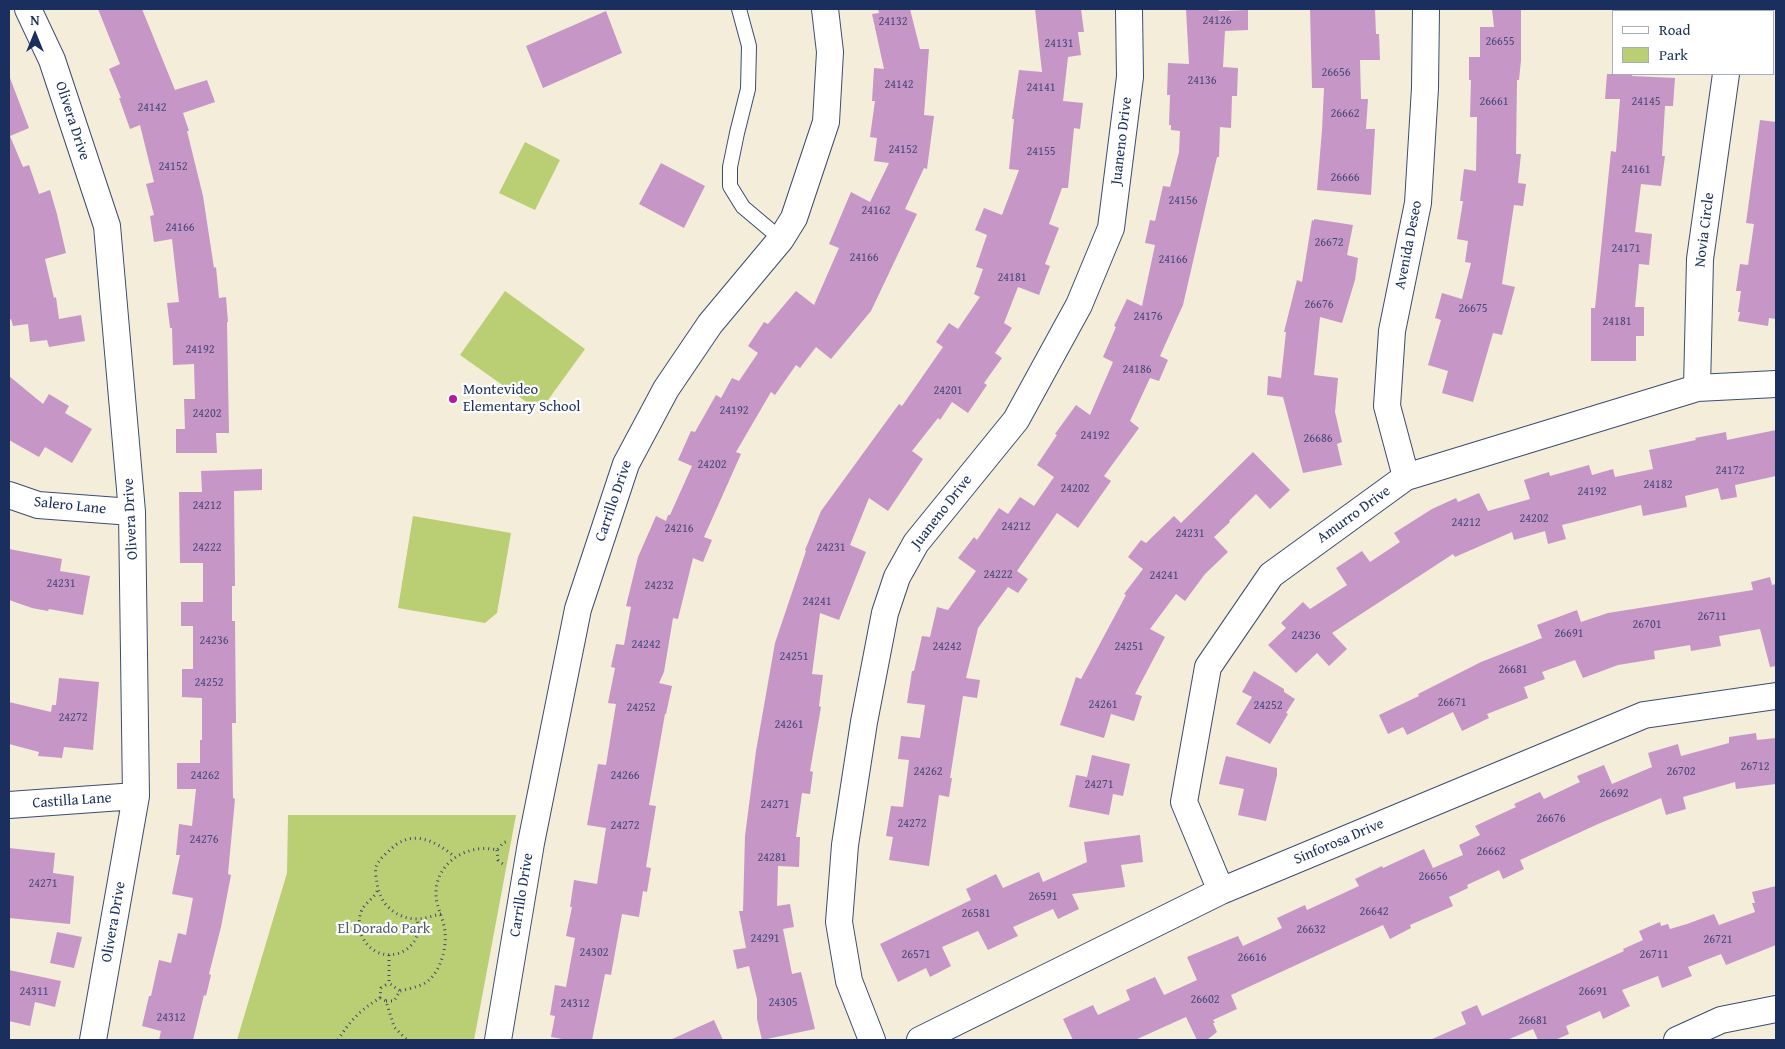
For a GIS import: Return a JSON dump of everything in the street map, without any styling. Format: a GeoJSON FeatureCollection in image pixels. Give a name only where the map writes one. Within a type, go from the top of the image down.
{"type":"FeatureCollection","features":[{"type":"Feature","properties":{"kind":"street","name":"Olivera Drive"},"geometry":{"type":"LineString","coordinates":[[28,9],[52,60],[106,226],[132,512],[136,796],[93,1040]]}},
{"type":"Feature","properties":{"kind":"street","name":"Carrillo Drive"},"geometry":{"type":"LineString","coordinates":[[498,1040],[531,843],[578,609],[626,464],[666,389],[710,324],[781,239],[794,218],[826,122],[830,52],[824,9]]}},
{"type":"Feature","properties":{"kind":"street","name":"Juaneno Drive"},"geometry":{"type":"LineString","coordinates":[[872,1040],[849,981],[839,922],[845,845],[864,722],[885,613],[897,576],[916,543],[1016,420],[1079,305],[1111,228],[1130,77],[1128,9]]}},
{"type":"Feature","properties":{"kind":"street","name":"Avenida Deseo"},"geometry":{"type":"LineString","coordinates":[[1406,477],[1388,406],[1392,331],[1418,203],[1425,88],[1426,9]]}},
{"type":"Feature","properties":{"kind":"street","name":"Novia Circle"},"geometry":{"type":"LineString","coordinates":[[1697,388],[1700,259],[1726,75]]}},
{"type":"Feature","properties":{"kind":"street","name":"Amurro Drive"},"geometry":{"type":"LineString","coordinates":[[1221,891],[1184,802],[1208,667],[1271,575],[1406,477],[1697,388],[1776,384]]}},
{"type":"Feature","properties":{"kind":"street","name":"Salero Lane"},"geometry":{"type":"LineString","coordinates":[[9,495],[38,505],[132,512]]}},
{"type":"Feature","properties":{"kind":"street","name":"Sinforosa Drive"},"geometry":{"type":"LineString","coordinates":[[920,1040],[1221,891],[1644,715],[1776,696]]}},
{"type":"Feature","properties":{"kind":"street","name":"Castilla Lane"},"geometry":{"type":"LineString","coordinates":[[9,805],[136,796]]}},
{"type":"Feature","properties":{"kind":"street"},"geometry":{"type":"LineString","coordinates":[[1677,1040],[1721,1020],[1776,1009]]}},
{"type":"Feature","properties":{"kind":"lane"},"geometry":{"type":"LineString","coordinates":[[739,9],[748,46],[748,89],[736,133],[730,167],[730,186],[743,207],[781,239]]}},
{"type":"Feature","properties":{"kind":"path"},"geometry":{"type":"LineString","coordinates":[[441,914],[417,919],[398,915],[386,906],[378,890],[376,868],[391,848],[405,839],[420,838],[432,842],[445,848],[455,857]]}},
{"type":"Feature","properties":{"kind":"path"},"geometry":{"type":"LineString","coordinates":[[380,998],[386,1001],[394,1001],[400,991],[427,982],[442,961],[446,933],[436,894],[441,873],[455,857],[465,851],[477,848],[497,850],[507,841],[531,843]]}},
{"type":"Feature","properties":{"kind":"path"},"geometry":{"type":"LineString","coordinates":[[378,890],[374,898],[361,911],[360,932],[371,950],[380,954],[390,955],[400,953],[410,947],[418,933],[417,919]]}},
{"type":"Feature","properties":{"kind":"path"},"geometry":{"type":"LineString","coordinates":[[380,998],[382,988],[388,983],[390,955]]}},
{"type":"Feature","properties":{"kind":"path"},"geometry":{"type":"LineString","coordinates":[[388,983],[400,991]]}},
{"type":"Feature","properties":{"kind":"path"},"geometry":{"type":"LineString","coordinates":[[338,1040],[349,1022],[365,1006],[380,998]]}},
{"type":"Feature","properties":{"kind":"path"},"geometry":{"type":"LineString","coordinates":[[386,1001],[394,1027],[407,1040]]}},
{"type":"Feature","properties":{"kind":"green space"},"geometry":{"type":"Polygon","coordinates":[[[525,142],[560,160],[535,210],[499,193],[525,142]]]}},
{"type":"Feature","properties":{"kind":"green space"},"geometry":{"type":"Polygon","coordinates":[[[505,291],[585,349],[548,400],[528,403],[460,355],[505,291]]]}},
{"type":"Feature","properties":{"kind":"green space"},"geometry":{"type":"Polygon","coordinates":[[[413,516],[511,533],[497,613],[485,623],[398,608],[413,516]]]}},
{"type":"Feature","properties":{"kind":"green space","name":"El Dorado Park"},"geometry":{"type":"Polygon","coordinates":[[[288,815],[516,815],[474,1040],[237,1040],[287,873],[288,815]]]}},
{"type":"Feature","properties":{"kind":"building"},"geometry":{"type":"Polygon","coordinates":[[[98,9],[142,9],[175,90],[207,80],[215,102],[183,113],[189,131],[187,131],[203,196],[214,268],[216,267],[219,298],[226,297],[229,433],[216,433],[217,453],[176,453],[176,429],[185,429],[184,399],[195,399],[194,364],[173,365],[172,328],[170,328],[167,303],[179,302],[172,239],[154,242],[150,216],[154,215],[146,184],[154,182],[140,125],[130,129],[119,98],[121,98],[109,69],[120,64],[98,9]]]}},
{"type":"Feature","properties":{"kind":"building"},"geometry":{"type":"Polygon","coordinates":[[[878,9],[910,9],[920,49],[929,49],[924,115],[934,116],[927,169],[924,168],[905,209],[917,214],[871,311],[831,359],[816,347],[800,368],[796,365],[775,395],[771,392],[736,452],[741,454],[704,537],[712,540],[703,562],[693,558],[678,619],[673,618],[664,672],[659,683],[672,686],[665,714],[649,805],[656,806],[646,867],[651,868],[647,892],[643,891],[639,917],[622,914],[611,975],[605,974],[592,1040],[568,1040],[551,1037],[555,1016],[550,1015],[555,985],[566,987],[575,938],[566,936],[572,907],[570,907],[574,880],[597,884],[606,828],[587,825],[598,764],[606,765],[616,704],[608,703],[615,668],[611,667],[616,644],[624,645],[631,607],[626,606],[638,557],[656,516],[666,521],[668,515],[670,515],[692,466],[678,460],[691,431],[695,432],[716,395],[721,398],[732,378],[739,381],[758,353],[748,346],[764,322],[768,324],[796,291],[814,305],[839,248],[829,244],[851,192],[870,202],[889,163],[874,161],[877,138],[870,137],[875,101],[872,101],[874,68],[884,69],[872,14],[879,13],[878,9]]]}},
{"type":"Feature","properties":{"kind":"building"},"geometry":{"type":"Polygon","coordinates":[[[1035,9],[1081,9],[1084,32],[1078,32],[1081,55],[1068,57],[1063,101],[1083,103],[1080,129],[1074,128],[1068,188],[1062,188],[1049,224],[1059,228],[1045,264],[1050,266],[1039,295],[1018,287],[1004,323],[1012,328],[995,353],[1002,358],[984,383],[987,385],[968,413],[952,402],[940,420],[938,418],[912,451],[923,459],[888,511],[869,498],[850,545],[866,552],[839,620],[820,613],[812,674],[823,675],[819,706],[821,707],[810,771],[813,772],[810,794],[802,793],[796,837],[800,837],[799,867],[778,866],[777,906],[790,904],[794,927],[783,929],[792,974],[801,972],[815,1029],[762,1040],[757,1019],[757,999],[749,966],[737,969],[733,950],[746,948],[739,911],[743,911],[745,836],[756,751],[775,643],[805,550],[821,511],[899,404],[902,406],[943,347],[936,342],[949,323],[958,329],[980,297],[974,294],[983,269],[976,267],[987,235],[975,230],[984,208],[1002,215],[1019,170],[1009,169],[1014,119],[1012,119],[1019,70],[1042,72],[1035,9]]]}},
{"type":"Feature","properties":{"kind":"building"},"geometry":{"type":"Polygon","coordinates":[[[1186,9],[1248,10],[1248,30],[1225,31],[1223,67],[1238,68],[1237,96],[1232,96],[1231,128],[1220,127],[1219,157],[1217,157],[1183,305],[1160,356],[1168,360],[1159,381],[1150,378],[1130,421],[1139,428],[1104,476],[1111,481],[1078,528],[1057,513],[1017,571],[1028,579],[1018,593],[1008,587],[978,628],[966,678],[980,680],[977,698],[963,696],[950,778],[952,778],[949,797],[939,795],[929,866],[889,860],[893,837],[886,836],[891,806],[903,807],[909,760],[898,759],[901,736],[920,738],[925,705],[907,703],[912,671],[914,671],[922,636],[930,637],[937,607],[948,610],[976,571],[958,558],[974,537],[977,540],[999,508],[1008,514],[1020,497],[1034,506],[1054,477],[1037,465],[1057,435],[1055,434],[1076,405],[1090,415],[1113,362],[1103,357],[1116,327],[1114,326],[1127,299],[1142,306],[1155,245],[1145,243],[1150,220],[1155,221],[1163,186],[1170,187],[1179,152],[1180,131],[1171,130],[1171,125],[1169,125],[1170,95],[1167,95],[1168,63],[1189,64],[1186,9]]]}},
{"type":"Feature","properties":{"kind":"building"},"geometry":{"type":"Polygon","coordinates":[[[1310,9],[1375,9],[1376,34],[1379,34],[1380,60],[1360,60],[1361,99],[1368,99],[1366,129],[1375,129],[1371,195],[1317,190],[1324,88],[1312,88],[1310,9]]]}},
{"type":"Feature","properties":{"kind":"building"},"geometry":{"type":"Polygon","coordinates":[[[1492,9],[1521,9],[1521,60],[1519,80],[1517,80],[1516,154],[1521,154],[1518,183],[1526,184],[1523,206],[1514,205],[1502,284],[1515,287],[1502,335],[1493,333],[1473,402],[1442,393],[1448,371],[1428,365],[1441,320],[1435,318],[1442,293],[1462,299],[1471,263],[1465,262],[1468,241],[1457,239],[1463,201],[1460,201],[1464,169],[1476,171],[1477,117],[1470,117],[1471,80],[1469,80],[1469,57],[1480,57],[1480,27],[1494,27],[1492,9]]]}},
{"type":"Feature","properties":{"kind":"building"},"geometry":{"type":"Polygon","coordinates":[[[606,11],[622,53],[543,88],[526,46],[606,11]]]}},
{"type":"Feature","properties":{"kind":"building"},"geometry":{"type":"Polygon","coordinates":[[[1607,74],[1675,78],[1673,106],[1665,106],[1662,156],[1665,156],[1661,186],[1641,184],[1635,232],[1652,234],[1649,265],[1639,264],[1635,307],[1644,307],[1644,336],[1636,336],[1636,361],[1591,361],[1591,308],[1595,308],[1611,151],[1616,152],[1620,99],[1605,99],[1607,74]]]}},
{"type":"Feature","properties":{"kind":"building"},"geometry":{"type":"Polygon","coordinates":[[[10,78],[29,128],[10,136],[23,167],[29,165],[39,194],[50,190],[66,253],[45,259],[54,298],[56,297],[59,319],[81,315],[85,341],[49,347],[47,340],[30,342],[28,324],[13,326],[11,319],[9,320],[10,78]]]}},
{"type":"Feature","properties":{"kind":"building"},"geometry":{"type":"Polygon","coordinates":[[[1760,120],[1776,122],[1776,319],[1769,318],[1768,326],[1738,321],[1741,291],[1736,291],[1740,264],[1748,265],[1754,224],[1746,223],[1760,120]]]}},
{"type":"Feature","properties":{"kind":"building"},"geometry":{"type":"Polygon","coordinates":[[[661,163],[705,186],[684,228],[639,204],[661,163]]]}},
{"type":"Feature","properties":{"kind":"building"},"geometry":{"type":"Polygon","coordinates":[[[1314,219],[1353,225],[1347,255],[1358,258],[1355,280],[1342,323],[1320,317],[1314,375],[1338,378],[1335,412],[1342,442],[1337,444],[1342,465],[1303,473],[1283,397],[1267,395],[1268,376],[1281,378],[1286,332],[1284,332],[1297,280],[1302,282],[1312,220],[1314,221],[1314,219]]]}},
{"type":"Feature","properties":{"kind":"building"},"geometry":{"type":"Polygon","coordinates":[[[9,376],[43,404],[49,394],[69,406],[65,413],[92,429],[72,463],[45,447],[39,457],[9,440],[9,376]]]}},
{"type":"Feature","properties":{"kind":"building"},"geometry":{"type":"Polygon","coordinates":[[[1776,430],[1776,476],[1735,485],[1737,497],[1721,500],[1718,488],[1685,496],[1687,507],[1643,516],[1641,505],[1562,525],[1566,539],[1548,544],[1545,531],[1514,540],[1512,532],[1455,557],[1453,554],[1332,633],[1347,649],[1329,666],[1317,653],[1296,673],[1268,645],[1286,628],[1281,623],[1303,602],[1310,609],[1347,585],[1336,568],[1362,551],[1370,562],[1400,542],[1394,533],[1432,509],[1456,498],[1458,502],[1479,493],[1488,511],[1530,499],[1524,480],[1549,472],[1550,476],[1589,465],[1592,475],[1613,469],[1615,477],[1653,469],[1649,450],[1726,432],[1727,440],[1776,430]]]}},
{"type":"Feature","properties":{"kind":"building"},"geometry":{"type":"Polygon","coordinates":[[[1253,452],[1290,490],[1270,509],[1256,494],[1214,537],[1228,552],[1205,574],[1185,601],[1176,594],[1150,629],[1165,637],[1135,694],[1142,696],[1134,721],[1111,714],[1104,738],[1060,725],[1076,677],[1081,679],[1126,595],[1124,594],[1143,569],[1128,557],[1141,540],[1146,543],[1174,516],[1181,523],[1253,452]]]}},
{"type":"Feature","properties":{"kind":"building"},"geometry":{"type":"Polygon","coordinates":[[[262,469],[262,490],[234,491],[235,586],[232,586],[232,621],[235,621],[236,723],[232,723],[233,798],[235,799],[228,874],[231,875],[221,927],[209,974],[211,975],[193,1040],[159,1040],[161,1031],[142,1026],[149,996],[151,996],[159,960],[171,963],[178,933],[186,935],[193,898],[172,894],[180,855],[176,855],[179,824],[192,826],[196,789],[177,789],[177,763],[200,763],[200,740],[202,740],[202,698],[182,697],[182,669],[193,669],[193,626],[181,626],[181,602],[203,602],[203,563],[180,563],[179,492],[202,492],[201,471],[262,469]]]}},
{"type":"Feature","properties":{"kind":"building"},"geometry":{"type":"Polygon","coordinates":[[[9,549],[62,559],[60,571],[90,576],[83,615],[32,608],[9,600],[9,549]]]}},
{"type":"Feature","properties":{"kind":"building"},"geometry":{"type":"Polygon","coordinates":[[[1770,577],[1772,585],[1776,584],[1776,666],[1770,667],[1760,629],[1719,636],[1721,646],[1691,651],[1690,645],[1654,651],[1655,659],[1618,665],[1583,678],[1575,660],[1542,672],[1545,679],[1524,687],[1528,698],[1487,714],[1489,718],[1462,731],[1453,712],[1407,735],[1403,727],[1388,734],[1379,715],[1419,696],[1418,694],[1481,662],[1542,638],[1537,625],[1577,610],[1581,622],[1608,613],[1753,590],[1751,582],[1770,577]]]}},
{"type":"Feature","properties":{"kind":"building"},"geometry":{"type":"Polygon","coordinates":[[[1254,671],[1284,689],[1284,692],[1295,699],[1270,744],[1236,724],[1252,697],[1242,692],[1254,671]]]}},
{"type":"Feature","properties":{"kind":"building"},"geometry":{"type":"Polygon","coordinates":[[[59,678],[99,682],[93,750],[64,747],[62,758],[38,756],[39,752],[9,744],[9,702],[51,712],[52,705],[56,705],[59,678]]]}},
{"type":"Feature","properties":{"kind":"building"},"geometry":{"type":"Polygon","coordinates":[[[1756,733],[1757,740],[1776,738],[1776,784],[1736,789],[1735,782],[1683,797],[1686,809],[1666,815],[1661,798],[1598,824],[1520,860],[1524,869],[1503,879],[1499,870],[1467,885],[1468,888],[1449,897],[1453,906],[1410,925],[1411,928],[1390,939],[1383,925],[1231,995],[1237,1009],[1213,1020],[1217,1032],[1208,1039],[1197,1040],[1186,1017],[1135,1040],[1073,1040],[1063,1019],[1093,1005],[1098,1015],[1130,1000],[1126,990],[1155,977],[1164,995],[1197,980],[1187,957],[1238,936],[1243,946],[1282,928],[1277,918],[1305,905],[1307,910],[1359,886],[1355,879],[1382,866],[1383,868],[1424,849],[1433,868],[1463,855],[1459,845],[1480,835],[1475,826],[1516,807],[1514,804],[1540,792],[1544,799],[1580,782],[1577,776],[1604,765],[1612,784],[1652,767],[1648,753],[1678,744],[1681,756],[1729,743],[1729,737],[1756,733]]]}},
{"type":"Feature","properties":{"kind":"building"},"geometry":{"type":"Polygon","coordinates":[[[1092,755],[1130,764],[1123,796],[1113,794],[1109,815],[1069,807],[1076,775],[1087,777],[1092,755]]]}},
{"type":"Feature","properties":{"kind":"building"},"geometry":{"type":"Polygon","coordinates":[[[1226,756],[1277,768],[1266,821],[1238,815],[1244,789],[1219,784],[1226,756]]]}},
{"type":"Feature","properties":{"kind":"building"},"geometry":{"type":"Polygon","coordinates":[[[1140,835],[1143,862],[1121,865],[1125,887],[1072,894],[1079,909],[1058,919],[1053,909],[1013,927],[1018,936],[988,950],[978,931],[942,947],[951,966],[930,977],[926,968],[898,982],[880,944],[971,900],[966,889],[996,874],[1003,888],[1039,872],[1043,882],[1087,862],[1084,842],[1140,835]]]}},
{"type":"Feature","properties":{"kind":"building"},"geometry":{"type":"Polygon","coordinates":[[[9,848],[55,853],[53,873],[74,876],[70,924],[9,918],[9,848]]]}},
{"type":"Feature","properties":{"kind":"building"},"geometry":{"type":"Polygon","coordinates":[[[1776,886],[1776,945],[1726,965],[1721,954],[1688,967],[1692,976],[1662,988],[1658,976],[1622,990],[1630,1006],[1603,1019],[1600,1011],[1566,1026],[1569,1034],[1555,1040],[1538,1040],[1533,1029],[1507,1040],[1430,1040],[1466,1024],[1461,1012],[1477,1005],[1482,1016],[1624,951],[1623,949],[1643,940],[1639,931],[1660,922],[1661,926],[1668,924],[1670,929],[1714,914],[1719,925],[1755,912],[1752,903],[1755,903],[1752,892],[1776,886]]]}},
{"type":"Feature","properties":{"kind":"building"},"geometry":{"type":"Polygon","coordinates":[[[57,932],[82,937],[74,968],[50,963],[57,932]]]}},
{"type":"Feature","properties":{"kind":"building"},"geometry":{"type":"Polygon","coordinates":[[[9,970],[61,981],[55,1007],[35,1002],[30,1026],[9,1021],[9,970]]]}},
{"type":"Feature","properties":{"kind":"building"},"geometry":{"type":"Polygon","coordinates":[[[714,1020],[723,1040],[670,1040],[714,1020]]]}},
{"type":"Feature","properties":{"kind":"place","name":"Montevideo Elementary School"},"geometry":{"type":"Point","coordinates":[453,399]}}]}
